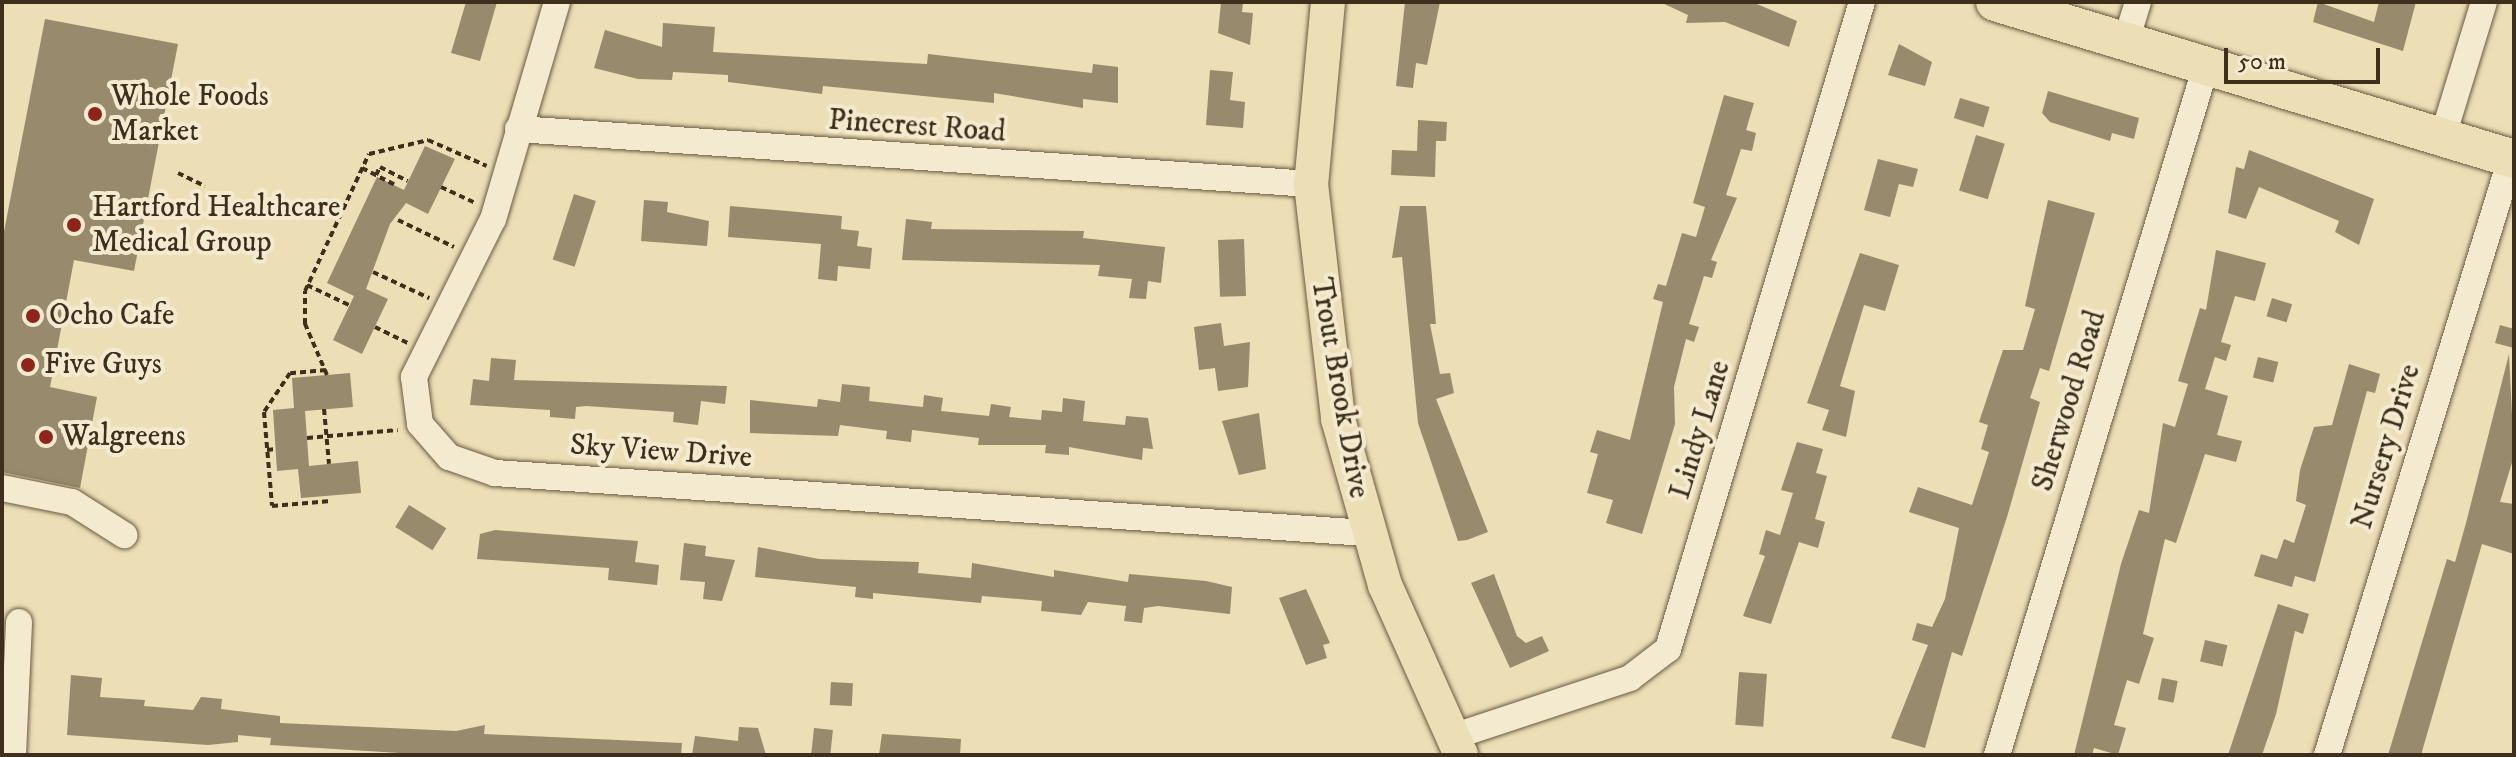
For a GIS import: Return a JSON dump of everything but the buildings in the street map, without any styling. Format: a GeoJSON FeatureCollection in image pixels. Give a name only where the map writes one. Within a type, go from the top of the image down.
{"type":"FeatureCollection","features":[{"type":"Feature","properties":{"kind":"highway"},"geometry":{"type":"LineString","coordinates":[[1995,2],[2513,158]]}},
{"type":"Feature","properties":{"kind":"main road","name":"Trout Brook Drive"},"geometry":{"type":"LineString","coordinates":[[1328,2],[1311,184],[1325,342],[1366,533],[1457,746]]}},
{"type":"Feature","properties":{"kind":"street","name":"Sky View Drive"},"geometry":{"type":"LineString","coordinates":[[557,2],[493,219],[414,377],[420,424],[438,449],[464,465],[495,473],[1366,533]]}},
{"type":"Feature","properties":{"kind":"street","name":"Lindy Lane"},"geometry":{"type":"LineString","coordinates":[[1457,746],[1630,678],[1668,649],[1862,2]]}},
{"type":"Feature","properties":{"kind":"street"},"geometry":{"type":"LineString","coordinates":[[2126,41],[2138,2]]}},
{"type":"Feature","properties":{"kind":"street"},"geometry":{"type":"LineString","coordinates":[[2443,136],[2484,2]]}},
{"type":"Feature","properties":{"kind":"street","name":"Sherwood Road"},"geometry":{"type":"LineString","coordinates":[[1997,755],[2206,66]]}},
{"type":"Feature","properties":{"kind":"street","name":"Pinecrest Road"},"geometry":{"type":"LineString","coordinates":[[518,129],[1311,184]]}},
{"type":"Feature","properties":{"kind":"street","name":"Nursery Drive"},"geometry":{"type":"LineString","coordinates":[[2327,755],[2513,158]]}},
{"type":"Feature","properties":{"kind":"street"},"geometry":{"type":"LineString","coordinates":[[14,490],[103,517],[124,535]]}},
{"type":"Feature","properties":{"kind":"street"},"geometry":{"type":"LineString","coordinates":[[13,755],[19,622]]}},
{"type":"Feature","properties":{"kind":"path"},"geometry":{"type":"LineString","coordinates":[[331,501],[272,506],[264,412],[290,373],[326,373],[305,324],[307,285],[362,168],[369,154],[428,140],[489,167]]}},
{"type":"Feature","properties":{"kind":"path"},"geometry":{"type":"LineString","coordinates":[[376,175],[380,167],[408,181]]}},
{"type":"Feature","properties":{"kind":"path"},"geometry":{"type":"LineString","coordinates":[[362,168],[394,184]]}},
{"type":"Feature","properties":{"kind":"path"},"geometry":{"type":"LineString","coordinates":[[178,173],[205,186]]}},
{"type":"Feature","properties":{"kind":"path"},"geometry":{"type":"LineString","coordinates":[[441,187],[477,204]]}},
{"type":"Feature","properties":{"kind":"path"},"geometry":{"type":"LineString","coordinates":[[398,220],[460,250]]}},
{"type":"Feature","properties":{"kind":"path"},"geometry":{"type":"LineString","coordinates":[[373,272],[435,301]]}},
{"type":"Feature","properties":{"kind":"path"},"geometry":{"type":"LineString","coordinates":[[307,285],[349,305]]}},
{"type":"Feature","properties":{"kind":"path"},"geometry":{"type":"LineString","coordinates":[[375,327],[410,344]]}},
{"type":"Feature","properties":{"kind":"path"},"geometry":{"type":"LineString","coordinates":[[324,409],[329,464]]}},
{"type":"Feature","properties":{"kind":"path"},"geometry":{"type":"LineString","coordinates":[[307,438],[401,429]]}},
{"type":"Feature","properties":{"kind":"path"},"geometry":{"type":"LineString","coordinates":[[267,450],[276,449]]}},
{"type":"Feature","properties":{"kind":"place","name":"Whole Foods Market"},"geometry":{"type":"Point","coordinates":[95,114]}},
{"type":"Feature","properties":{"kind":"place","name":"Hartford Healthcare Medical Group"},"geometry":{"type":"Point","coordinates":[74,225]}},
{"type":"Feature","properties":{"kind":"place","name":"Ocho Cafe"},"geometry":{"type":"Point","coordinates":[33,316]}},
{"type":"Feature","properties":{"kind":"place","name":"Five Guys"},"geometry":{"type":"Point","coordinates":[28,365]}},
{"type":"Feature","properties":{"kind":"place","name":"Walgreens"},"geometry":{"type":"Point","coordinates":[46,437]}}]}
